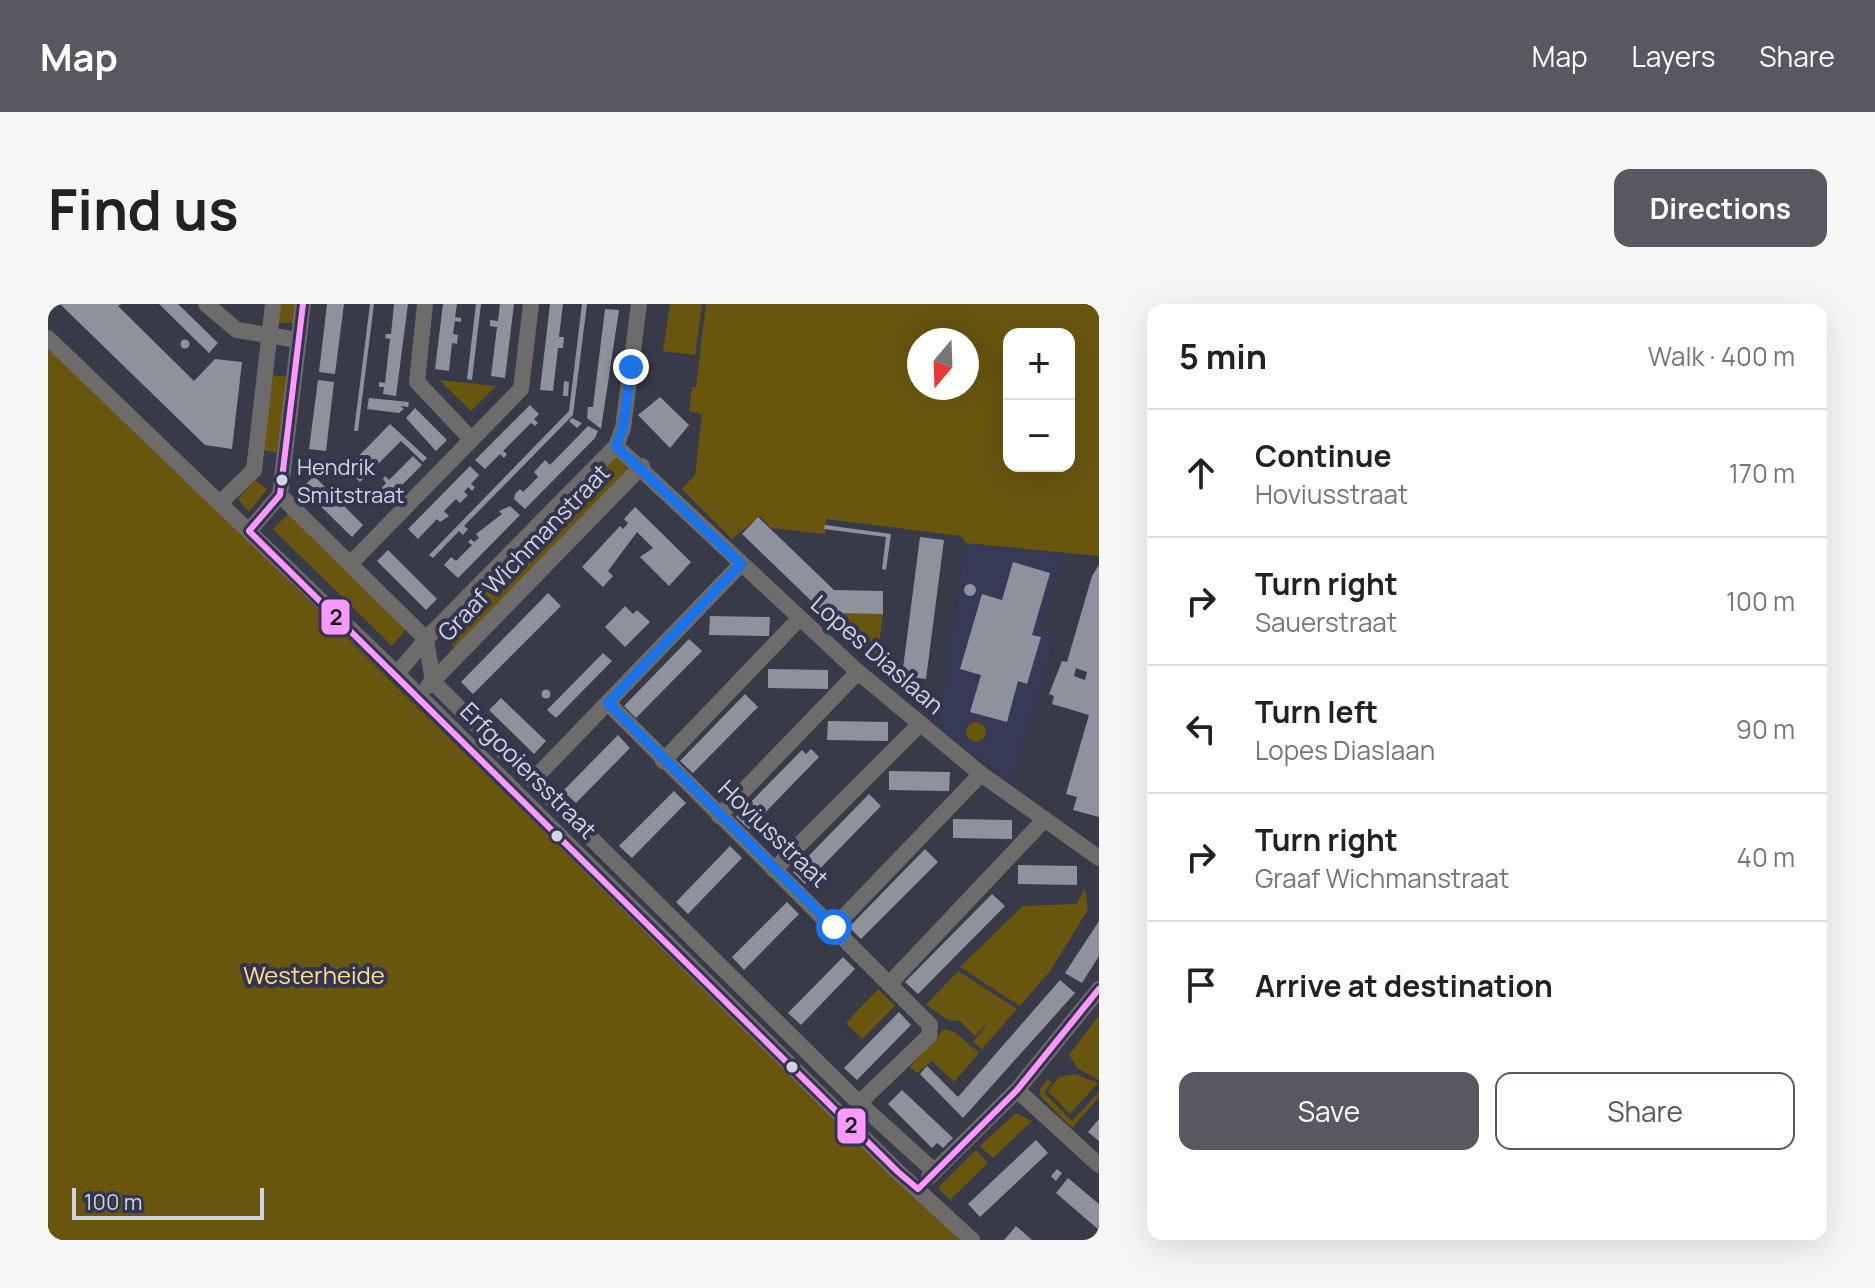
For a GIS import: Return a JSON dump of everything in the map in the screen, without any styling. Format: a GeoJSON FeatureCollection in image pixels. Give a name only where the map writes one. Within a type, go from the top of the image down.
{"type":"FeatureCollection","features":[{"type":"Feature","properties":{"kind":"street"},"geometry":{"type":"LineString","coordinates":[[206,304],[229,326],[269,337],[298,340]]}},
{"type":"Feature","properties":{"kind":"street"},"geometry":{"type":"LineString","coordinates":[[220,503],[254,470],[273,304]]}},
{"type":"Feature","properties":{"kind":"street"},"geometry":{"type":"LineString","coordinates":[[249,531],[280,495],[303,304]]}},
{"type":"Feature","properties":{"kind":"street"},"geometry":{"type":"LineString","coordinates":[[425,304],[417,382],[471,439]]}},
{"type":"Feature","properties":{"kind":"street"},"geometry":{"type":"LineString","coordinates":[[351,563],[521,389],[531,304]]}},
{"type":"Feature","properties":{"kind":"street","name":"Graaf Wichmanstraat"},"geometry":{"type":"LineString","coordinates":[[397,674],[426,639],[616,446],[623,428],[639,304]]}},
{"type":"Feature","properties":{"kind":"street","name":"Erfgooiersstraat"},"geometry":{"type":"LineString","coordinates":[[48,338],[397,674],[972,1240]]}},
{"type":"Feature","properties":{"kind":"street","name":"Graaf Wichmanstraat"},"geometry":{"type":"LineString","coordinates":[[419,697],[642,466],[616,446]]}},
{"type":"Feature","properties":{"kind":"street","name":"Lopes Diaslaan"},"geometry":{"type":"LineString","coordinates":[[642,466],[741,564],[858,672],[981,774],[1099,858]]}},
{"type":"Feature","properties":{"kind":"street"},"geometry":{"type":"LineString","coordinates":[[254,470],[282,478]]}},
{"type":"Feature","properties":{"kind":"street"},"geometry":{"type":"LineString","coordinates":[[280,495],[426,639],[433,682]]}},
{"type":"Feature","properties":{"kind":"street"},"geometry":{"type":"LineString","coordinates":[[534,779],[741,564]]}},
{"type":"Feature","properties":{"kind":"street"},"geometry":{"type":"LineString","coordinates":[[663,761],[799,619]]}},
{"type":"Feature","properties":{"kind":"street"},"geometry":{"type":"LineString","coordinates":[[719,816],[858,672]]}},
{"type":"Feature","properties":{"kind":"street","name":"Erfgooiersstraat"},"geometry":{"type":"LineString","coordinates":[[433,682],[859,1103],[934,1171]]}},
{"type":"Feature","properties":{"kind":"street","name":"Hoviusstraat"},"geometry":{"type":"LineString","coordinates":[[608,703],[663,761],[891,982],[930,1025],[929,1036],[859,1103]]}},
{"type":"Feature","properties":{"kind":"street"},"geometry":{"type":"LineString","coordinates":[[774,870],[920,724]]}},
{"type":"Feature","properties":{"kind":"street"},"geometry":{"type":"LineString","coordinates":[[834,927],[981,774]]}},
{"type":"Feature","properties":{"kind":"street"},"geometry":{"type":"LineString","coordinates":[[891,982],[1045,819]]}},
{"type":"Feature","properties":{"kind":"street"},"geometry":{"type":"LineString","coordinates":[[918,1189],[1017,1090],[1099,989]]}},
{"type":"Feature","properties":{"kind":"street"},"geometry":{"type":"LineString","coordinates":[[1017,1090],[1099,1165]]}},
{"type":"Feature","properties":{"kind":"shaded area"},"geometry":{"type":"Polygon","coordinates":[[[966,543],[1063,555],[1041,632],[1056,637],[1010,780],[939,727],[966,543]]]}},
{"type":"Feature","properties":{"kind":"green space"},"geometry":{"type":"Polygon","coordinates":[[[280,304],[298,304],[296,323],[278,323],[280,304]]]}},
{"type":"Feature","properties":{"kind":"green space"},"geometry":{"type":"Polygon","coordinates":[[[670,304],[702,304],[695,355],[663,351],[670,304]]]}},
{"type":"Feature","properties":{"kind":"green space"},"geometry":{"type":"Polygon","coordinates":[[[706,304],[1099,304],[1099,556],[966,543],[961,536],[826,519],[825,534],[771,528],[760,516],[732,539],[682,489],[695,475],[702,414],[689,411],[692,387],[696,387],[706,304]]]}},
{"type":"Feature","properties":{"kind":"green space","name":"Westerheide"},"geometry":{"type":"Polygon","coordinates":[[[48,345],[961,1240],[48,1240],[48,345]]]}},
{"type":"Feature","properties":{"kind":"green space"},"geometry":{"type":"Polygon","coordinates":[[[273,375],[287,377],[277,453],[262,450],[273,375]]]}},
{"type":"Feature","properties":{"kind":"green space"},"geometry":{"type":"Polygon","coordinates":[[[439,380],[496,386],[471,411],[439,380]]]}},
{"type":"Feature","properties":{"kind":"green space"},"geometry":{"type":"Polygon","coordinates":[[[615,455],[629,471],[456,649],[442,633],[615,455]]]}},
{"type":"Feature","properties":{"kind":"green space"},"geometry":{"type":"Polygon","coordinates":[[[255,480],[267,489],[249,512],[238,499],[255,480]]]}},
{"type":"Feature","properties":{"kind":"green space"},"geometry":{"type":"Polygon","coordinates":[[[290,512],[407,628],[392,646],[273,529],[290,512]]]}},
{"type":"Feature","properties":{"kind":"green space"},"geometry":{"type":"Polygon","coordinates":[[[831,613],[883,614],[877,660],[837,626],[831,613]]]}},
{"type":"Feature","properties":{"kind":"green space"},"geometry":{"type":"Polygon","coordinates":[[[976,722],[983,725],[986,732],[983,739],[976,742],[969,739],[966,732],[969,725],[976,722]]]}},
{"type":"Feature","properties":{"kind":"green space"},"geometry":{"type":"Polygon","coordinates":[[[1085,887],[1088,910],[1050,971],[1020,1006],[960,967],[1023,906],[1077,904],[1085,887]]]}},
{"type":"Feature","properties":{"kind":"green space"},"geometry":{"type":"Polygon","coordinates":[[[958,971],[1017,1009],[982,1049],[973,1042],[991,1019],[975,1036],[960,1021],[948,1020],[926,1005],[958,971]]]}},
{"type":"Feature","properties":{"kind":"green space"},"geometry":{"type":"Polygon","coordinates":[[[878,989],[895,1006],[862,1039],[846,1023],[878,989]]]}},
{"type":"Feature","properties":{"kind":"green space"},"geometry":{"type":"Polygon","coordinates":[[[1099,1015],[1099,1080],[1077,1068],[1069,1055],[1099,1015]]]}},
{"type":"Feature","properties":{"kind":"green space"},"geometry":{"type":"Polygon","coordinates":[[[944,1029],[955,1032],[979,1053],[954,1082],[932,1061],[917,1073],[910,1067],[944,1029]]]}},
{"type":"Feature","properties":{"kind":"green space"},"geometry":{"type":"Polygon","coordinates":[[[1075,1074],[1098,1083],[1070,1114],[1048,1091],[1059,1077],[1075,1074]]]}},
{"type":"Feature","properties":{"kind":"green space"},"geometry":{"type":"Polygon","coordinates":[[[1047,1079],[1052,1082],[1044,1093],[1072,1121],[1099,1092],[1099,1097],[1072,1128],[1041,1097],[1040,1089],[1047,1079]]]}},
{"type":"Feature","properties":{"kind":"green space"},"geometry":{"type":"Polygon","coordinates":[[[1016,1113],[1032,1121],[993,1158],[980,1146],[1016,1113]]]}},
{"type":"Feature","properties":{"kind":"green space"},"geometry":{"type":"Polygon","coordinates":[[[976,1150],[988,1163],[950,1200],[938,1188],[976,1150]]]}},
{"type":"Feature","properties":{"kind":"building"},"geometry":{"type":"Polygon","coordinates":[[[60,304],[121,304],[118,306],[194,381],[215,359],[242,362],[232,449],[205,445],[60,304]]]}},
{"type":"Feature","properties":{"kind":"building"},"geometry":{"type":"Polygon","coordinates":[[[159,304],[178,304],[218,343],[209,353],[159,304]]]}},
{"type":"Feature","properties":{"kind":"building"},"geometry":{"type":"Polygon","coordinates":[[[327,304],[344,304],[335,374],[319,372],[327,304]]]}},
{"type":"Feature","properties":{"kind":"building"},"geometry":{"type":"Polygon","coordinates":[[[370,304],[374,304],[358,431],[354,431],[370,304]]]}},
{"type":"Feature","properties":{"kind":"building"},"geometry":{"type":"Polygon","coordinates":[[[394,304],[408,304],[396,396],[383,394],[384,387],[379,387],[379,382],[385,383],[390,339],[385,338],[386,334],[391,334],[394,304]]]}},
{"type":"Feature","properties":{"kind":"building"},"geometry":{"type":"Polygon","coordinates":[[[443,304],[457,304],[455,317],[461,318],[461,322],[455,321],[453,334],[458,335],[457,344],[452,343],[449,371],[435,369],[443,304]]]}},
{"type":"Feature","properties":{"kind":"building"},"geometry":{"type":"Polygon","coordinates":[[[476,304],[481,304],[472,380],[467,379],[476,304]]]}},
{"type":"Feature","properties":{"kind":"building"},"geometry":{"type":"Polygon","coordinates":[[[500,304],[514,304],[505,378],[491,376],[497,327],[490,326],[490,320],[498,321],[500,304]]]}},
{"type":"Feature","properties":{"kind":"building"},"geometry":{"type":"Polygon","coordinates":[[[550,304],[563,304],[559,337],[564,337],[563,348],[558,348],[553,391],[540,390],[550,304]]]}},
{"type":"Feature","properties":{"kind":"building"},"geometry":{"type":"Polygon","coordinates":[[[582,304],[587,304],[573,415],[464,526],[468,529],[463,535],[459,531],[433,558],[429,555],[569,411],[582,304]]]}},
{"type":"Feature","properties":{"kind":"building"},"geometry":{"type":"Polygon","coordinates":[[[605,309],[619,310],[601,429],[587,418],[588,407],[593,407],[605,309]]]}},
{"type":"Feature","properties":{"kind":"building"},"geometry":{"type":"Polygon","coordinates":[[[185,340],[189,344],[185,348],[181,344],[185,340]]]}},
{"type":"Feature","properties":{"kind":"building"},"geometry":{"type":"Polygon","coordinates":[[[318,380],[334,382],[326,451],[309,449],[318,380]]]}},
{"type":"Feature","properties":{"kind":"building"},"geometry":{"type":"Polygon","coordinates":[[[564,381],[569,382],[568,396],[563,396],[564,381]]]}},
{"type":"Feature","properties":{"kind":"building"},"geometry":{"type":"Polygon","coordinates":[[[660,397],[689,425],[670,448],[638,415],[660,397]]]}},
{"type":"Feature","properties":{"kind":"building"},"geometry":{"type":"Polygon","coordinates":[[[369,398],[409,402],[408,407],[400,406],[404,409],[399,413],[367,409],[369,398]]]}},
{"type":"Feature","properties":{"kind":"building"},"geometry":{"type":"Polygon","coordinates":[[[530,405],[539,414],[534,419],[538,423],[535,426],[531,423],[503,451],[507,454],[504,458],[500,454],[485,469],[475,460],[530,405]]]}},
{"type":"Feature","properties":{"kind":"building"},"geometry":{"type":"Polygon","coordinates":[[[415,408],[447,440],[436,451],[406,418],[415,408]]]}},
{"type":"Feature","properties":{"kind":"building"},"geometry":{"type":"Polygon","coordinates":[[[572,418],[582,423],[577,428],[569,421],[572,418]]]}},
{"type":"Feature","properties":{"kind":"building"},"geometry":{"type":"Polygon","coordinates":[[[390,424],[427,458],[423,462],[401,441],[360,482],[346,469],[390,424]]]}},
{"type":"Feature","properties":{"kind":"building"},"geometry":{"type":"Polygon","coordinates":[[[588,426],[598,431],[595,438],[525,509],[514,499],[515,494],[520,489],[523,492],[538,477],[534,472],[545,460],[550,465],[588,426]]]}},
{"type":"Feature","properties":{"kind":"building"},"geometry":{"type":"Polygon","coordinates":[[[413,456],[422,465],[383,504],[370,492],[374,488],[378,492],[386,483],[383,479],[385,476],[389,480],[413,456]]]}},
{"type":"Feature","properties":{"kind":"building"},"geometry":{"type":"Polygon","coordinates":[[[470,466],[479,475],[471,484],[475,487],[472,491],[468,487],[464,492],[468,495],[460,503],[456,499],[444,511],[449,516],[440,522],[437,519],[418,539],[408,529],[470,466]]]}},
{"type":"Feature","properties":{"kind":"building"},"geometry":{"type":"Polygon","coordinates":[[[314,476],[363,525],[352,537],[302,488],[314,476]]]}},
{"type":"Feature","properties":{"kind":"building"},"geometry":{"type":"Polygon","coordinates":[[[510,506],[520,515],[458,578],[444,565],[451,557],[456,561],[472,545],[468,542],[479,538],[476,534],[502,514],[499,511],[510,506]]]}},
{"type":"Feature","properties":{"kind":"building"},"geometry":{"type":"Polygon","coordinates":[[[635,507],[691,562],[669,586],[640,557],[653,548],[637,532],[608,571],[613,576],[603,587],[582,567],[620,526],[623,529],[628,523],[624,519],[635,507]]]}},
{"type":"Feature","properties":{"kind":"building"},"geometry":{"type":"Polygon","coordinates":[[[758,517],[834,590],[883,591],[883,614],[831,613],[828,617],[742,534],[758,517]]]}},
{"type":"Feature","properties":{"kind":"building"},"geometry":{"type":"Polygon","coordinates":[[[825,525],[891,534],[886,570],[882,569],[886,537],[824,529],[825,525]]]}},
{"type":"Feature","properties":{"kind":"building"},"geometry":{"type":"Polygon","coordinates":[[[920,537],[944,540],[926,679],[902,676],[920,537]]]}},
{"type":"Feature","properties":{"kind":"building"},"geometry":{"type":"Polygon","coordinates":[[[388,550],[437,599],[426,610],[377,561],[388,550]]]}},
{"type":"Feature","properties":{"kind":"building"},"geometry":{"type":"Polygon","coordinates":[[[1013,562],[1050,573],[1032,635],[1041,637],[1027,684],[1018,681],[1007,722],[970,712],[981,675],[960,669],[982,594],[1002,600],[1013,562]]]}},
{"type":"Feature","properties":{"kind":"building"},"geometry":{"type":"Polygon","coordinates":[[[1099,565],[1099,817],[1073,810],[1077,797],[1066,794],[1089,715],[1052,704],[1054,696],[1049,694],[1062,661],[1067,662],[1092,576],[1099,565]],[[1076,668],[1074,676],[1085,680],[1087,672],[1076,668]]]}},
{"type":"Feature","properties":{"kind":"building"},"geometry":{"type":"Polygon","coordinates":[[[970,584],[976,590],[970,596],[964,590],[970,584]]]}},
{"type":"Feature","properties":{"kind":"building"},"geometry":{"type":"Polygon","coordinates":[[[548,593],[561,606],[473,694],[461,682],[548,593]]]}},
{"type":"Feature","properties":{"kind":"building"},"geometry":{"type":"Polygon","coordinates":[[[625,606],[633,614],[637,610],[650,622],[625,647],[605,627],[625,606]]]}},
{"type":"Feature","properties":{"kind":"building"},"geometry":{"type":"Polygon","coordinates":[[[710,616],[770,617],[769,636],[709,635],[710,616]]]}},
{"type":"Feature","properties":{"kind":"building"},"geometry":{"type":"Polygon","coordinates":[[[689,639],[702,651],[636,718],[624,706],[689,639]]]}},
{"type":"Feature","properties":{"kind":"building"},"geometry":{"type":"Polygon","coordinates":[[[603,653],[612,661],[556,718],[547,710],[603,653]]]}},
{"type":"Feature","properties":{"kind":"building"},"geometry":{"type":"Polygon","coordinates":[[[768,669],[828,670],[828,689],[768,688],[768,669]]]}},
{"type":"Feature","properties":{"kind":"building"},"geometry":{"type":"Polygon","coordinates":[[[546,689],[551,694],[546,699],[541,694],[546,689]]]}},
{"type":"Feature","properties":{"kind":"building"},"geometry":{"type":"Polygon","coordinates":[[[745,694],[758,707],[693,773],[680,761],[745,694]]]}},
{"type":"Feature","properties":{"kind":"building"},"geometry":{"type":"Polygon","coordinates":[[[501,698],[546,741],[534,754],[489,710],[501,698]]]}},
{"type":"Feature","properties":{"kind":"building"},"geometry":{"type":"Polygon","coordinates":[[[828,721],[888,722],[888,741],[827,740],[828,721]]]}},
{"type":"Feature","properties":{"kind":"building"},"geometry":{"type":"Polygon","coordinates":[[[618,735],[630,748],[576,803],[563,791],[618,735]]]}},
{"type":"Feature","properties":{"kind":"building"},"geometry":{"type":"Polygon","coordinates":[[[811,749],[819,757],[749,829],[736,817],[802,750],[806,754],[811,749]]]}},
{"type":"Feature","properties":{"kind":"building"},"geometry":{"type":"Polygon","coordinates":[[[889,771],[950,772],[949,791],[889,790],[889,771]]]}},
{"type":"Feature","properties":{"kind":"building"},"geometry":{"type":"Polygon","coordinates":[[[674,791],[686,803],[632,858],[619,846],[674,791]]]}},
{"type":"Feature","properties":{"kind":"building"},"geometry":{"type":"Polygon","coordinates":[[[869,794],[881,806],[805,884],[793,872],[869,794]]]}},
{"type":"Feature","properties":{"kind":"building"},"geometry":{"type":"Polygon","coordinates":[[[953,819],[1012,820],[1012,839],[953,838],[953,819]]]}},
{"type":"Feature","properties":{"kind":"building"},"geometry":{"type":"Polygon","coordinates":[[[730,846],[742,858],[688,914],[676,902],[730,846]]]}},
{"type":"Feature","properties":{"kind":"building"},"geometry":{"type":"Polygon","coordinates":[[[925,849],[938,862],[861,939],[849,927],[925,849]]]}},
{"type":"Feature","properties":{"kind":"building"},"geometry":{"type":"Polygon","coordinates":[[[1018,865],[1077,866],[1077,885],[1018,884],[1018,865]]]}},
{"type":"Feature","properties":{"kind":"building"},"geometry":{"type":"Polygon","coordinates":[[[992,894],[1005,906],[918,994],[905,982],[992,894]]]}},
{"type":"Feature","properties":{"kind":"building"},"geometry":{"type":"Polygon","coordinates":[[[787,902],[799,914],[744,970],[732,957],[787,902]]]}},
{"type":"Feature","properties":{"kind":"building"},"geometry":{"type":"Polygon","coordinates":[[[1099,921],[1099,956],[1082,983],[1065,973],[1099,921]]]}},
{"type":"Feature","properties":{"kind":"building"},"geometry":{"type":"Polygon","coordinates":[[[843,957],[855,969],[801,1025],[788,1013],[843,957]]]}},
{"type":"Feature","properties":{"kind":"building"},"geometry":{"type":"Polygon","coordinates":[[[1060,980],[1075,993],[963,1118],[920,1074],[927,1066],[958,1097],[1060,980]]]}},
{"type":"Feature","properties":{"kind":"building"},"geometry":{"type":"Polygon","coordinates":[[[899,1012],[911,1025],[857,1080],[844,1068],[899,1012]]]}},
{"type":"Feature","properties":{"kind":"building"},"geometry":{"type":"Polygon","coordinates":[[[902,1090],[953,1138],[943,1148],[937,1143],[932,1148],[888,1104],[902,1090]]]}},
{"type":"Feature","properties":{"kind":"building"},"geometry":{"type":"Polygon","coordinates":[[[1099,1119],[1099,1141],[1088,1132],[1099,1119]]]}},
{"type":"Feature","properties":{"kind":"building"},"geometry":{"type":"Polygon","coordinates":[[[1036,1140],[1048,1153],[980,1217],[968,1204],[1036,1140]]]}},
{"type":"Feature","properties":{"kind":"building"},"geometry":{"type":"Polygon","coordinates":[[[1057,1169],[1062,1173],[1056,1181],[1051,1176],[1057,1169]]]}},
{"type":"Feature","properties":{"kind":"building"},"geometry":{"type":"Polygon","coordinates":[[[1068,1178],[1099,1204],[1099,1230],[1056,1193],[1068,1178]]]}},
{"type":"Feature","properties":{"kind":"building"},"geometry":{"type":"Polygon","coordinates":[[[1016,1226],[1032,1240],[1004,1240],[1016,1226]]]}},
{"type":"Feature","properties":{"kind":"transit line","name":"2"},"geometry":{"type":"LineString","coordinates":[[303,304],[280,495],[249,531],[898,1172],[918,1189],[1017,1090],[1099,989]]}},
{"type":"Feature","properties":{"kind":"place","name":"Hendrik Smitstraat"},"geometry":{"type":"Point","coordinates":[282,480]}},
{"type":"Feature","properties":{"kind":"route"},"geometry":{"type":"LineString","coordinates":[[631,367],[623,428],[616,446],[642,466],[741,564],[608,703],[663,761],[834,927]]}}]}
